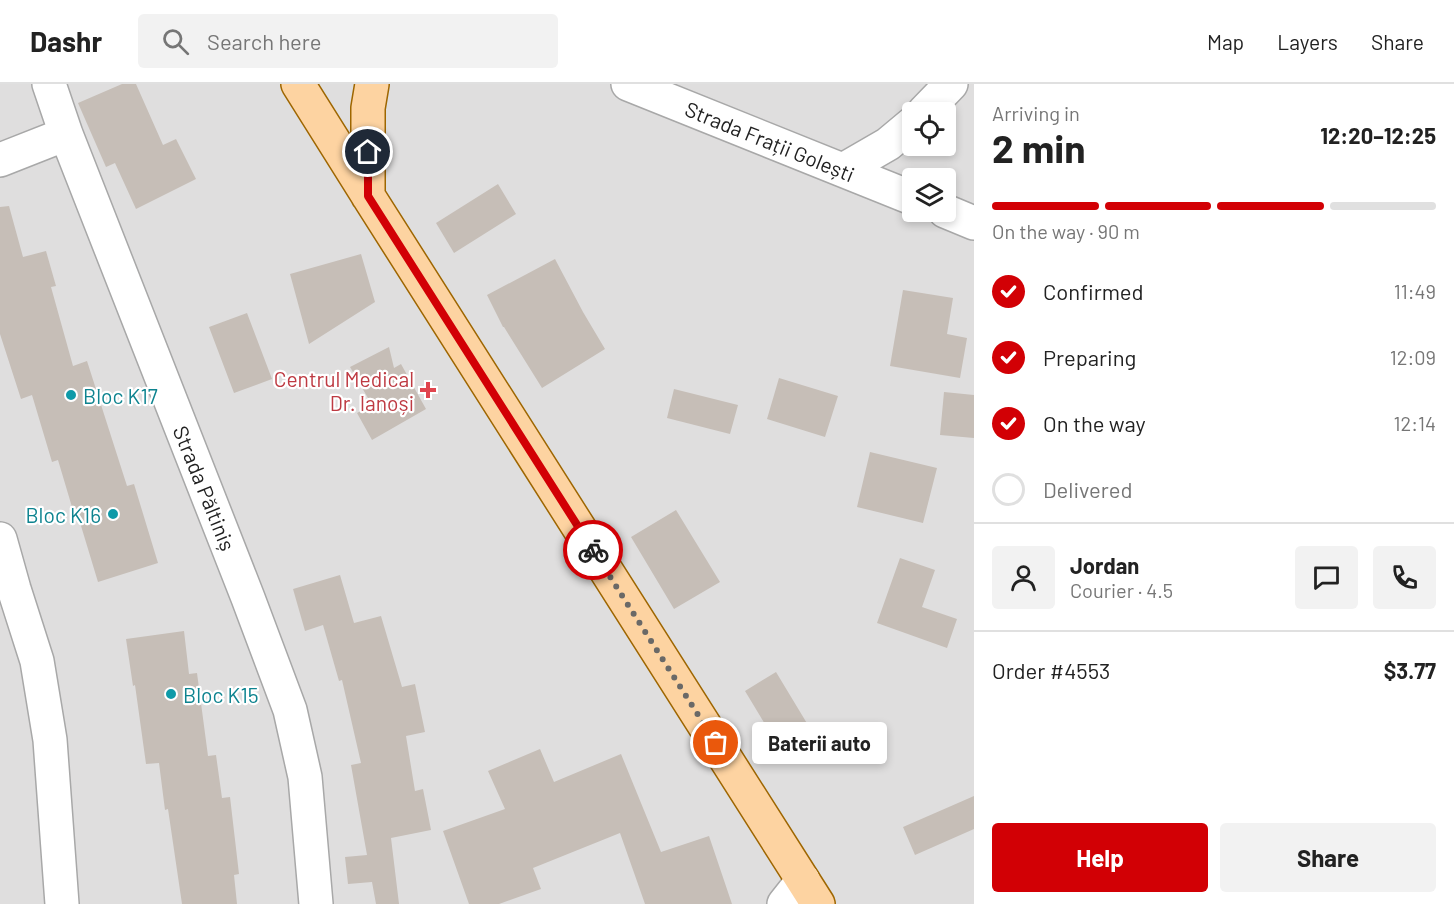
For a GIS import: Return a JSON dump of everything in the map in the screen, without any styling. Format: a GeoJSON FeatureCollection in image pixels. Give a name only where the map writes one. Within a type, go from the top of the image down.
{"type":"FeatureCollection","features":[{"type":"Feature","properties":{"kind":"main road"},"geometry":{"type":"LineString","coordinates":[[298,84],[801,896]]}},
{"type":"Feature","properties":{"kind":"main road"},"geometry":{"type":"LineString","coordinates":[[368,196],[368,108],[372,84]]}},
{"type":"Feature","properties":{"kind":"street","name":"Strada Păltiniș"},"geometry":{"type":"LineString","coordinates":[[49,84],[66,134],[249,598],[290,710],[305,777],[316,904]]}},
{"type":"Feature","properties":{"kind":"street","name":"Strada Frații Golești"},"geometry":{"type":"LineString","coordinates":[[628,84],[902,194]]}},
{"type":"Feature","properties":{"kind":"street"},"geometry":{"type":"LineString","coordinates":[[934,102],[951,84]]}},
{"type":"Feature","properties":{"kind":"street"},"geometry":{"type":"LineString","coordinates":[[843,170],[888,144],[902,132]]}},
{"type":"Feature","properties":{"kind":"street"},"geometry":{"type":"LineString","coordinates":[[0,160],[66,134]]}},
{"type":"Feature","properties":{"kind":"street"},"geometry":{"type":"LineString","coordinates":[[0,539],[37,661],[50,740],[62,904]]}},
{"type":"Feature","properties":{"kind":"shaded area"},"geometry":{"type":"Polygon","coordinates":[[[0,84],[974,84],[974,904],[0,904],[0,84]]]}},
{"type":"Feature","properties":{"kind":"building"},"geometry":{"type":"Polygon","coordinates":[[[122,84],[136,84],[163,145],[176,139],[196,179],[136,209],[115,163],[106,167],[78,103],[122,84]]]}},
{"type":"Feature","properties":{"kind":"building"},"geometry":{"type":"Polygon","coordinates":[[[498,184],[516,214],[454,253],[436,223],[498,184]]]}},
{"type":"Feature","properties":{"kind":"building"},"geometry":{"type":"Polygon","coordinates":[[[9,206],[23,257],[46,251],[56,286],[51,287],[73,366],[87,361],[127,486],[134,484],[158,563],[98,582],[75,506],[72,507],[58,460],[52,462],[32,395],[21,399],[0,334],[0,207],[9,206]]]}},
{"type":"Feature","properties":{"kind":"building"},"geometry":{"type":"Polygon","coordinates":[[[361,254],[375,302],[309,344],[290,274],[361,254]]]}},
{"type":"Feature","properties":{"kind":"building"},"geometry":{"type":"Polygon","coordinates":[[[555,259],[605,349],[542,388],[503,327],[487,295],[555,259]]]}},
{"type":"Feature","properties":{"kind":"building"},"geometry":{"type":"Polygon","coordinates":[[[903,290],[953,298],[947,334],[967,338],[960,378],[890,366],[903,290]]]}},
{"type":"Feature","properties":{"kind":"building"},"geometry":{"type":"Polygon","coordinates":[[[247,313],[272,379],[234,393],[209,327],[247,313]]]}},
{"type":"Feature","properties":{"kind":"building"},"geometry":{"type":"Polygon","coordinates":[[[389,347],[394,368],[401,364],[426,409],[372,440],[357,413],[372,405],[350,367],[389,347]]]}},
{"type":"Feature","properties":{"kind":"building"},"geometry":{"type":"Polygon","coordinates":[[[779,378],[838,396],[825,437],[767,419],[779,378]]]}},
{"type":"Feature","properties":{"kind":"building"},"geometry":{"type":"Polygon","coordinates":[[[674,389],[738,405],[730,434],[667,418],[674,389]]]}},
{"type":"Feature","properties":{"kind":"building"},"geometry":{"type":"Polygon","coordinates":[[[944,392],[974,395],[974,438],[940,435],[944,392]]]}},
{"type":"Feature","properties":{"kind":"building"},"geometry":{"type":"Polygon","coordinates":[[[870,452],[937,468],[923,523],[857,507],[870,452]]]}},
{"type":"Feature","properties":{"kind":"building"},"geometry":{"type":"Polygon","coordinates":[[[676,510],[720,582],[674,609],[631,537],[676,510]]]}},
{"type":"Feature","properties":{"kind":"building"},"geometry":{"type":"Polygon","coordinates":[[[900,558],[935,570],[922,607],[957,619],[947,648],[877,623],[900,558]]]}},
{"type":"Feature","properties":{"kind":"building"},"geometry":{"type":"Polygon","coordinates":[[[340,575],[354,623],[381,616],[402,687],[415,684],[425,732],[406,736],[415,791],[423,789],[431,830],[391,838],[399,904],[376,904],[372,882],[348,884],[345,857],[367,855],[351,765],[361,763],[342,680],[339,681],[323,625],[305,631],[293,589],[340,575]]]}},
{"type":"Feature","properties":{"kind":"building"},"geometry":{"type":"Polygon","coordinates":[[[184,631],[189,674],[197,673],[208,756],[216,755],[222,798],[230,797],[239,874],[234,875],[237,904],[182,904],[159,763],[146,764],[126,639],[184,631]]]}},
{"type":"Feature","properties":{"kind":"building"},"geometry":{"type":"Polygon","coordinates":[[[776,672],[808,725],[777,744],[745,691],[776,672]]]}},
{"type":"Feature","properties":{"kind":"building"},"geometry":{"type":"Polygon","coordinates":[[[540,749],[554,782],[621,754],[661,852],[709,836],[732,904],[645,904],[620,833],[533,868],[541,889],[499,904],[469,904],[443,831],[505,809],[488,771],[540,749]]]}},
{"type":"Feature","properties":{"kind":"building"},"geometry":{"type":"Polygon","coordinates":[[[974,796],[974,829],[915,855],[903,827],[974,796]]]}},
{"type":"Feature","properties":{"kind":"way so far"},"geometry":{"type":"LineString","coordinates":[[593,550],[716,743]]}},
{"type":"Feature","properties":{"kind":"place","name":"Centrul Medical Dr. Ianoși"},"geometry":{"type":"Point","coordinates":[428,390]}},
{"type":"Feature","properties":{"kind":"place","name":"Bloc K17"},"geometry":{"type":"Point","coordinates":[71,395]}},
{"type":"Feature","properties":{"kind":"place","name":"Bloc K16"},"geometry":{"type":"Point","coordinates":[113,514]}},
{"type":"Feature","properties":{"kind":"place","name":"Bloc K15"},"geometry":{"type":"Point","coordinates":[171,694]}},
{"type":"Feature","properties":{"kind":"place","name":"Baterii auto"},"geometry":{"type":"Point","coordinates":[716,743]}},
{"type":"Feature","properties":{"kind":"route"},"geometry":{"type":"LineString","coordinates":[[368,152],[368,196],[593,550]]}}]}
